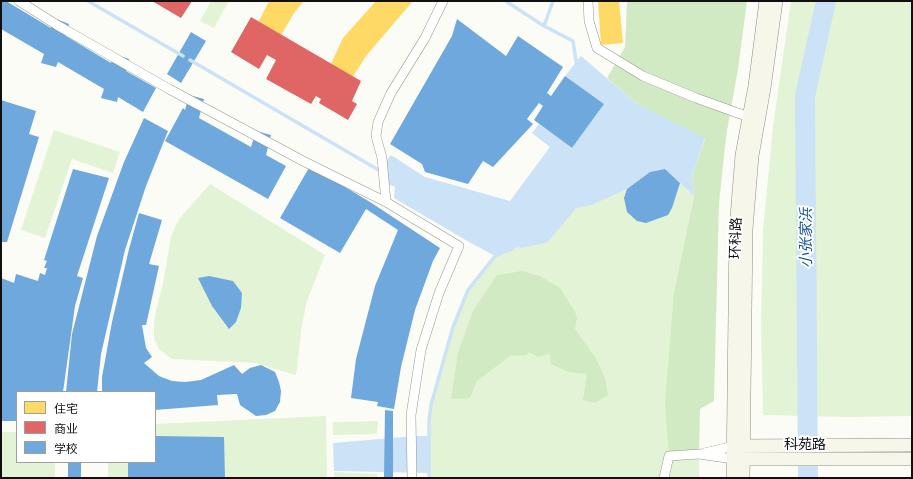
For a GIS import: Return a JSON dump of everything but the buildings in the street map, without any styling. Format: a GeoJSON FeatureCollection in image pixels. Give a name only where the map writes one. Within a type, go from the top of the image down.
{"type":"FeatureCollection","features":[{"type":"Feature","properties":{"kind":"street"},"geometry":{"type":"LineString","coordinates":[[19,1],[57,25],[169,89],[304,161],[386,202],[459,246],[437,300],[421,350],[411,415],[410,435],[412,477]]}},
{"type":"Feature","properties":{"kind":"street"},"geometry":{"type":"LineString","coordinates":[[386,202],[382,158],[376,136],[378,122],[391,93],[424,38],[443,1]]}},
{"type":"Feature","properties":{"kind":"street"},"geometry":{"type":"LineString","coordinates":[[588,1],[588,21],[597,48],[643,76],[696,98],[749,117]]}},
{"type":"Feature","properties":{"kind":"street","name":"环科路"},"geometry":{"type":"LineString","coordinates":[[739,446],[736,229],[742,155],[766,1]]}},
{"type":"Feature","properties":{"kind":"street","name":"环科路"},"geometry":{"type":"LineString","coordinates":[[733,478],[738,459],[739,446],[746,229],[752,156],[764,88],[776,1]]}},
{"type":"Feature","properties":{"kind":"street","name":"科苑路"},"geometry":{"type":"LineString","coordinates":[[699,454],[739,446],[912,446]]}},
{"type":"Feature","properties":{"kind":"street"},"geometry":{"type":"LineString","coordinates":[[664,478],[669,456],[699,454],[738,459]]}},
{"type":"Feature","properties":{"kind":"street","name":"环科路"},"geometry":{"type":"LineString","coordinates":[[738,459],[743,478]]}},
{"type":"Feature","properties":{"kind":"street","name":"科苑路"},"geometry":{"type":"LineString","coordinates":[[738,459],[912,459]]}},
{"type":"Feature","properties":{"kind":"green space"},"geometry":{"type":"Polygon","coordinates":[[[211,1],[229,1],[214,28],[200,21],[211,1]]]}},
{"type":"Feature","properties":{"kind":"green space"},"geometry":{"type":"Polygon","coordinates":[[[627,1],[747,1],[738,69],[726,137],[719,204],[714,401],[700,409],[699,454],[669,456],[665,403],[674,292],[694,196],[692,176],[705,139],[636,103],[607,78],[625,47],[627,1]]]}},
{"type":"Feature","properties":{"kind":"green space"},"geometry":{"type":"Polygon","coordinates":[[[791,1],[912,1],[912,416],[847,417],[763,415],[761,327],[763,231],[773,126],[791,1]]]}},
{"type":"Feature","properties":{"kind":"green space"},"geometry":{"type":"Polygon","coordinates":[[[54,130],[120,152],[113,173],[72,159],[45,238],[21,230],[54,130]]]}},
{"type":"Feature","properties":{"kind":"green space"},"geometry":{"type":"Polygon","coordinates":[[[665,169],[694,196],[674,292],[699,454],[699,478],[429,478],[429,421],[431,405],[450,337],[468,290],[495,256],[524,245],[546,241],[573,209],[592,205],[627,189],[650,172],[665,169]]]}},
{"type":"Feature","properties":{"kind":"green space"},"geometry":{"type":"Polygon","coordinates":[[[210,184],[325,255],[307,301],[302,325],[296,375],[255,363],[172,359],[159,349],[154,339],[156,310],[163,284],[171,236],[179,219],[210,184]]]}},
{"type":"Feature","properties":{"kind":"green space"},"geometry":{"type":"Polygon","coordinates":[[[522,271],[540,276],[560,288],[577,317],[575,329],[595,357],[605,378],[608,395],[595,403],[583,400],[587,374],[568,372],[551,364],[550,354],[538,357],[529,352],[526,355],[510,356],[477,381],[470,398],[451,399],[458,353],[473,311],[497,275],[522,271]]]}},
{"type":"Feature","properties":{"kind":"green space"},"geometry":{"type":"Polygon","coordinates":[[[326,416],[327,478],[108,478],[108,463],[156,463],[156,424],[326,416]]]}},
{"type":"Feature","properties":{"kind":"green space"},"geometry":{"type":"Polygon","coordinates":[[[378,421],[377,434],[333,435],[333,422],[378,421]]]}},
{"type":"Feature","properties":{"kind":"green space"},"geometry":{"type":"Polygon","coordinates":[[[1,432],[16,432],[16,463],[55,463],[55,478],[1,478],[1,432]]]}},
{"type":"Feature","properties":{"kind":"green space"},"geometry":{"type":"Polygon","coordinates":[[[334,472],[377,474],[377,478],[334,478],[334,472]]]}},
{"type":"Feature","properties":{"kind":"water"},"geometry":{"type":"Polygon","coordinates":[[[581,56],[636,103],[705,138],[692,176],[694,196],[665,169],[650,172],[627,189],[592,205],[573,209],[546,241],[524,245],[495,256],[394,198],[395,187],[388,184],[386,161],[391,155],[425,177],[510,201],[550,147],[532,133],[539,124],[572,148],[604,104],[565,76],[581,56]]]}},
{"type":"Feature","properties":{"kind":"water"},"geometry":{"type":"Polygon","coordinates":[[[429,436],[429,473],[334,471],[333,443],[429,436]]]}},
{"type":"Feature","properties":{"kind":"waterway"},"geometry":{"type":"LineString","coordinates":[[88,1],[183,56]]}},
{"type":"Feature","properties":{"kind":"waterway"},"geometry":{"type":"LineString","coordinates":[[553,1],[544,26],[573,41],[577,67]]}},
{"type":"Feature","properties":{"kind":"waterway","name":"小张家浜"},"geometry":{"type":"LineString","coordinates":[[808,478],[805,96],[826,1]]}},
{"type":"Feature","properties":{"kind":"waterway"},"geometry":{"type":"LineString","coordinates":[[507,2],[544,26]]}},
{"type":"Feature","properties":{"kind":"waterway"},"geometry":{"type":"LineString","coordinates":[[190,60],[382,172]]}},
{"type":"Feature","properties":{"kind":"waterway"},"geometry":{"type":"LineString","coordinates":[[521,246],[546,241],[573,209],[574,205]]}},
{"type":"Feature","properties":{"kind":"waterway"},"geometry":{"type":"LineString","coordinates":[[429,478],[429,421],[431,405],[453,327],[468,290],[495,256],[512,249]]}}]}
